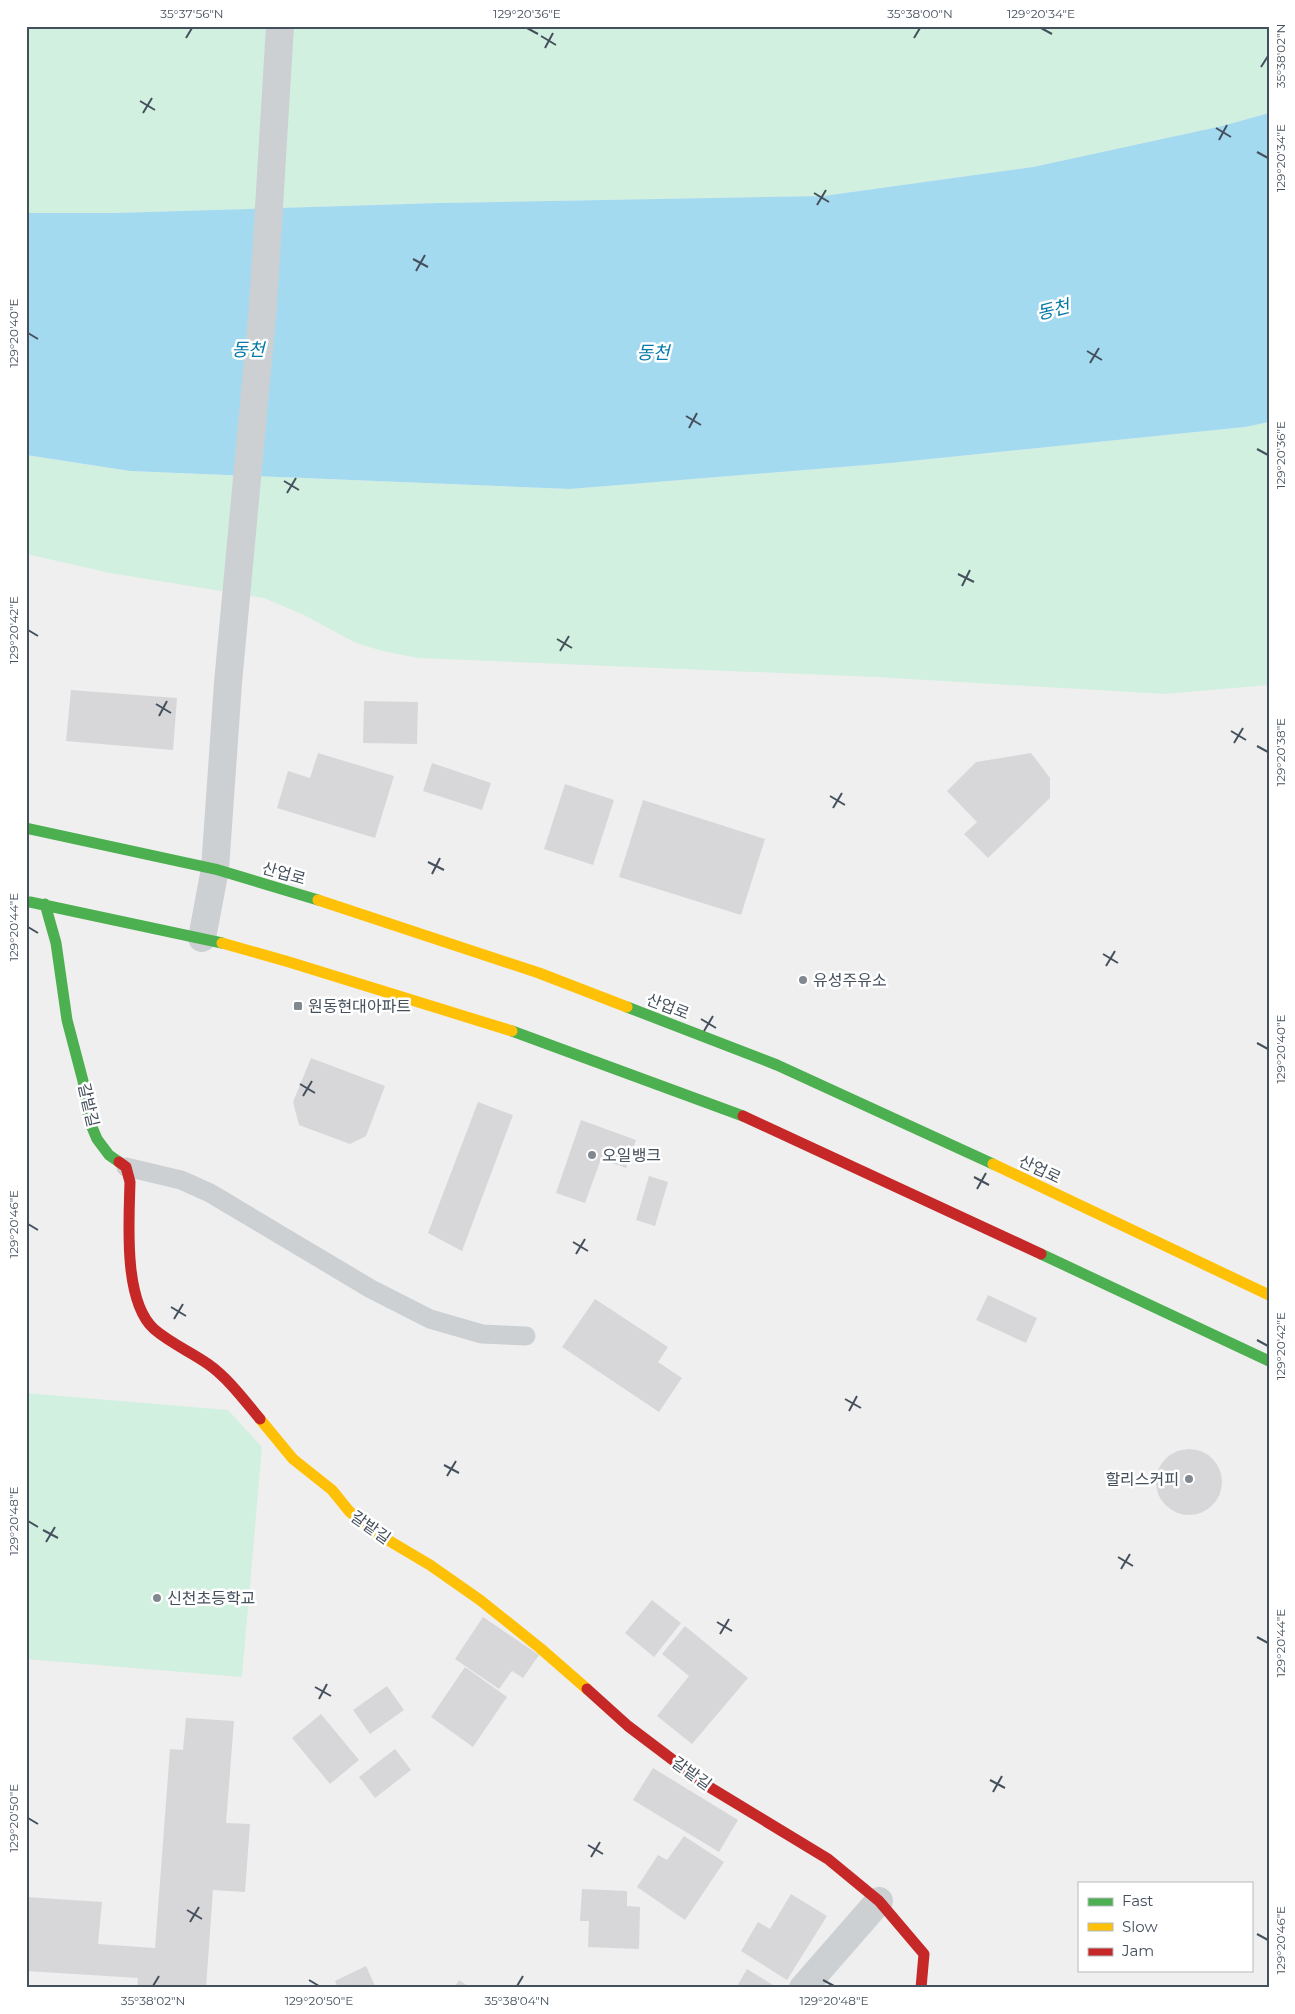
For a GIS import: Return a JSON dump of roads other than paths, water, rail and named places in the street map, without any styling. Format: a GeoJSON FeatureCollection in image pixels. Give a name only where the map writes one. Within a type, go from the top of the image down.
{"type":"FeatureCollection","features":[{"type":"Feature","properties":{"kind":"main road","name":"산업로"},"geometry":{"type":"LineString","coordinates":[[26,828],[214,869],[310,897],[539,973],[777,1065],[1083,1206],[1269,1295]]}},
{"type":"Feature","properties":{"kind":"main road"},"geometry":{"type":"LineString","coordinates":[[26,901],[202,938],[289,962],[514,1032],[752,1119],[1269,1361]]}},
{"type":"Feature","properties":{"kind":"main road","name":"갈밭길"},"geometry":{"type":"LineString","coordinates":[[45,904],[56,943],[67,1020],[83,1082],[89,1120],[98,1139],[109,1155],[126,1167],[130,1182],[131,1279],[138,1304],[153,1328],[210,1366],[240,1395],[293,1459],[332,1490],[348,1512],[372,1530],[430,1565],[480,1600],[540,1648],[628,1726],[706,1785],[828,1859],[879,1901],[924,1954],[921,1988]]}},
{"type":"Feature","properties":{"kind":"street"},"geometry":{"type":"LineString","coordinates":[[202,938],[214,869],[230,666],[263,306],[280,26]]}},
{"type":"Feature","properties":{"kind":"street"},"geometry":{"type":"LineString","coordinates":[[804,1988],[879,1901]]}},
{"type":"Feature","properties":{"kind":"lane"},"geometry":{"type":"LineString","coordinates":[[126,1167],[181,1180],[210,1193],[371,1289],[430,1319],[482,1334],[526,1336]]}},
{"type":"Feature","properties":{"kind":"water","name":"동천"},"geometry":{"type":"Polygon","coordinates":[[[1269,113],[1269,422],[1245,427],[891,463],[570,489],[130,471],[26,455],[26,213],[114,213],[439,203],[823,196],[1033,167],[1222,126],[1269,113]]]}},
{"type":"Feature","properties":{"kind":"place","name":"유성주유소"},"geometry":{"type":"Point","coordinates":[803,980]}},
{"type":"Feature","properties":{"kind":"place","name":"원동현대아파트"},"geometry":{"type":"Point","coordinates":[298,1006]}},
{"type":"Feature","properties":{"kind":"place","name":"오일뱅크"},"geometry":{"type":"Point","coordinates":[592,1155]}},
{"type":"Feature","properties":{"kind":"place","name":"할리스커피"},"geometry":{"type":"Point","coordinates":[1189,1479]}},
{"type":"Feature","properties":{"kind":"place","name":"신천초등학교"},"geometry":{"type":"Point","coordinates":[157,1598]}}]}
